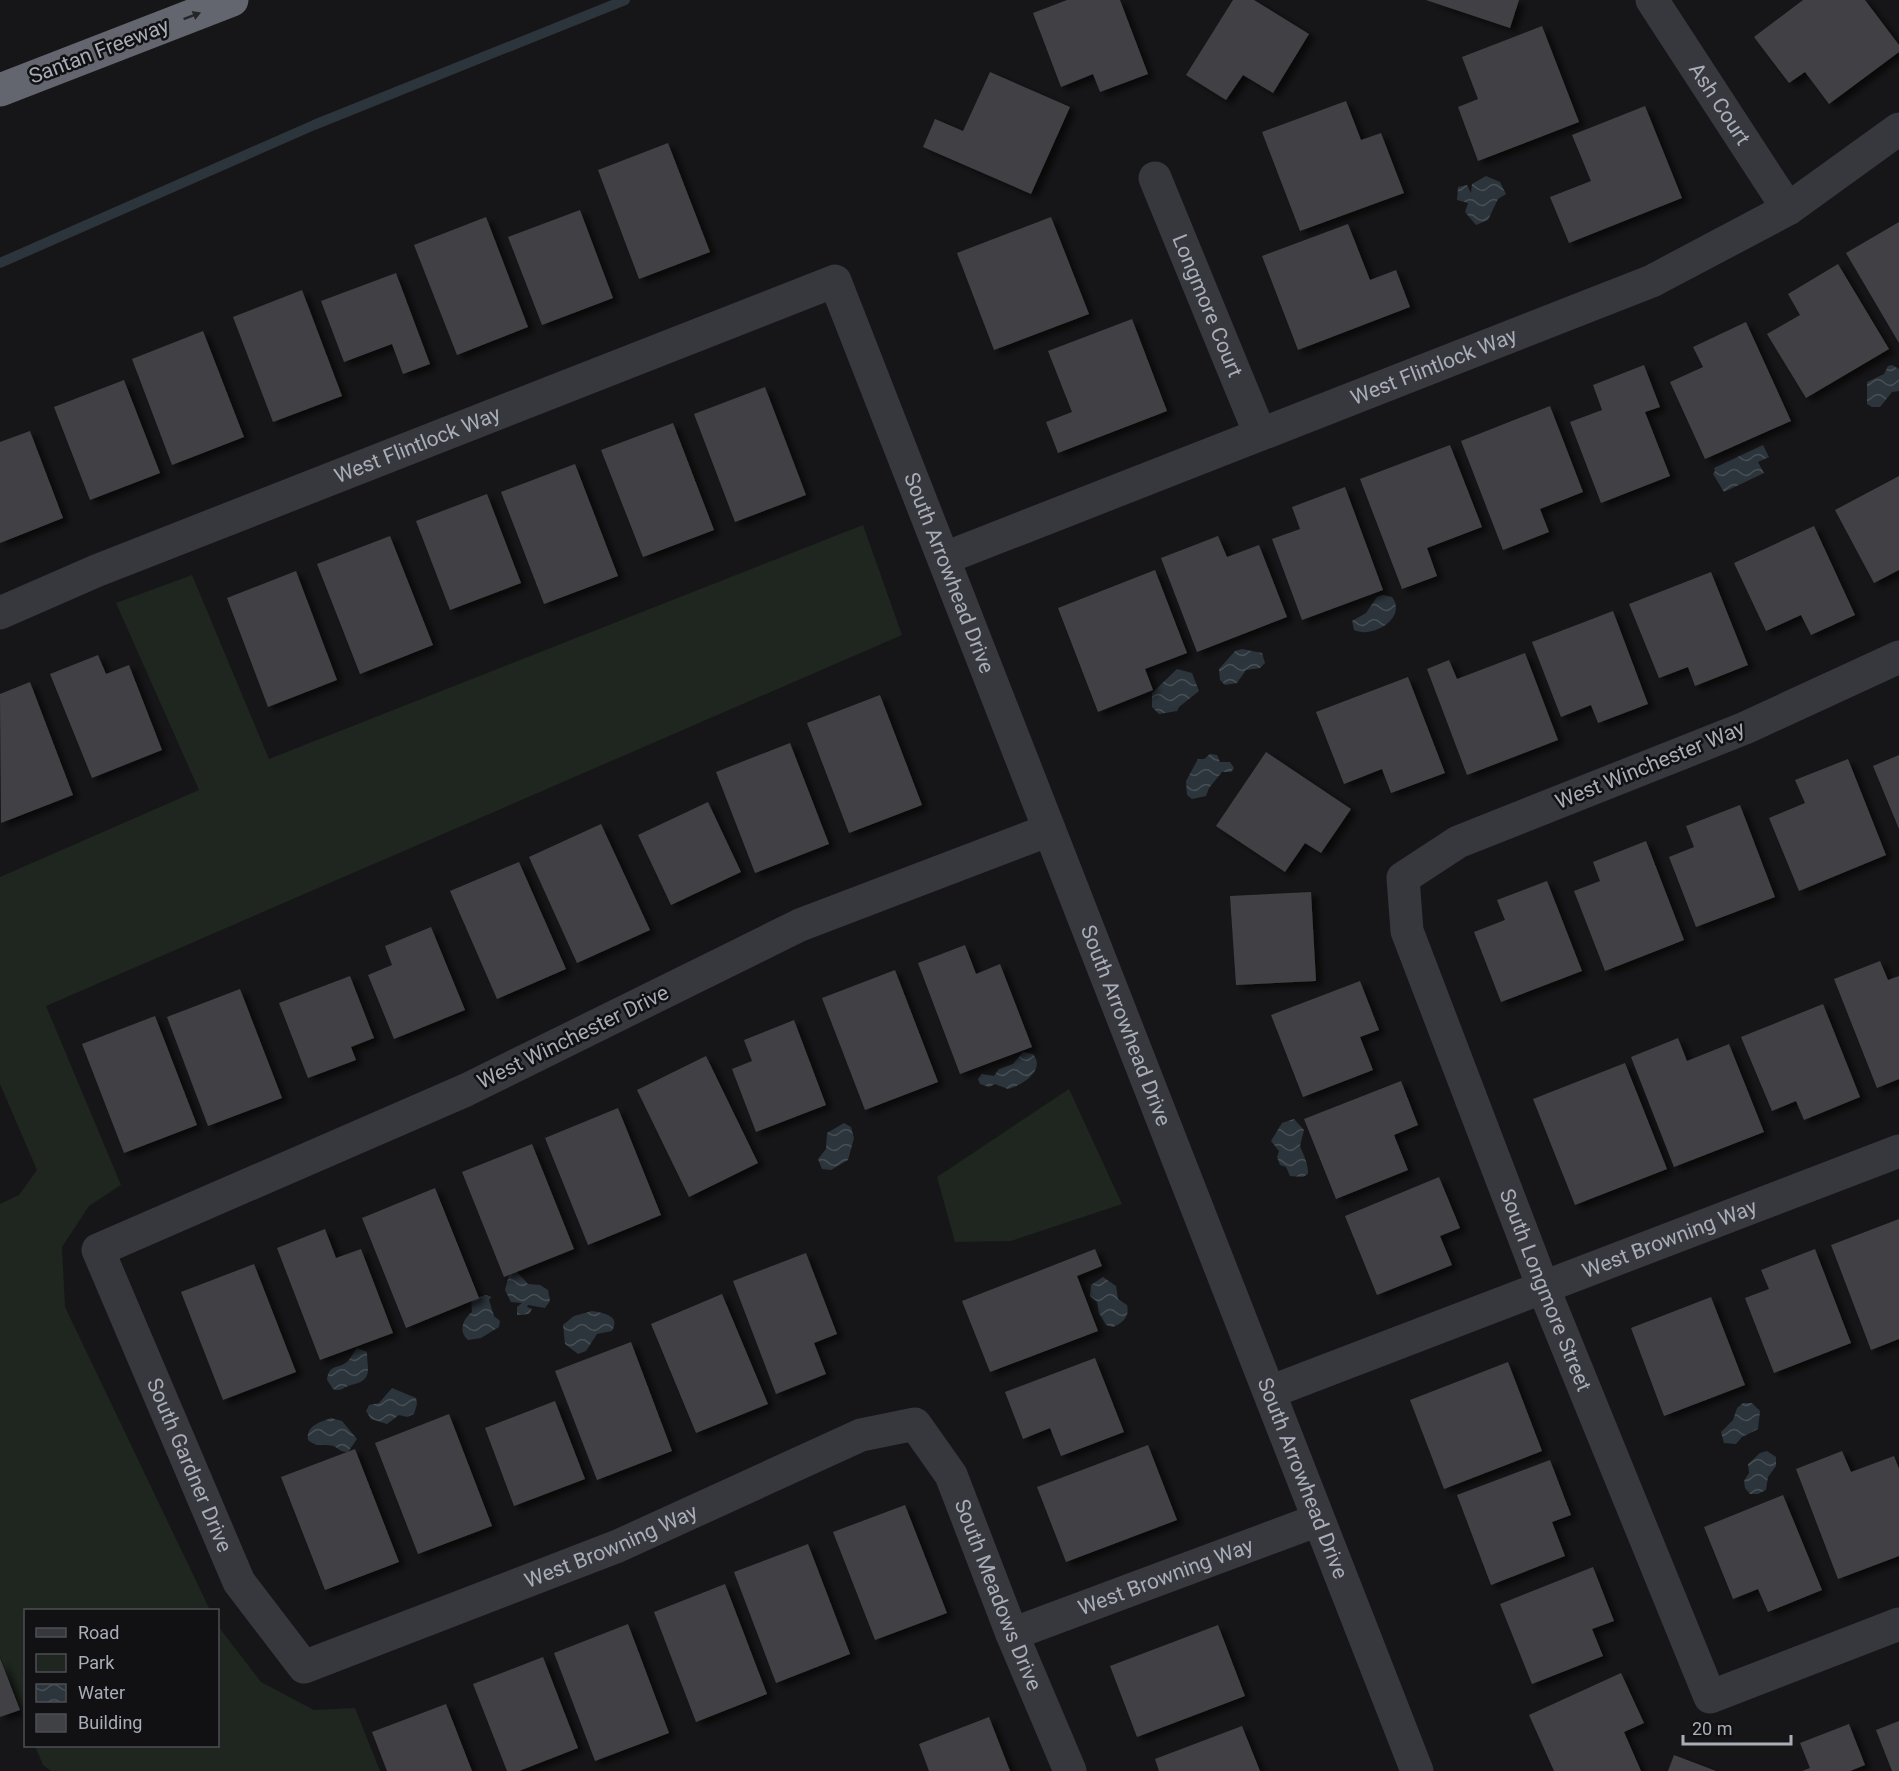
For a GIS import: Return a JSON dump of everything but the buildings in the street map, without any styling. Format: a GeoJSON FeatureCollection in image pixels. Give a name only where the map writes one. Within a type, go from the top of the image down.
{"type":"FeatureCollection","features":[{"type":"Feature","properties":{"kind":"highway","name":"Santan Freeway"},"geometry":{"type":"LineString","coordinates":[[0,90],[232,0]]}},
{"type":"Feature","properties":{"kind":"street","name":"Ash Court"},"geometry":{"type":"LineString","coordinates":[[1652,0],[1788,209]]}},
{"type":"Feature","properties":{"kind":"street","name":"West Flintlock Way"},"geometry":{"type":"LineString","coordinates":[[945,558],[1652,281],[1788,209],[1899,129]]}},
{"type":"Feature","properties":{"kind":"street","name":"Longmore Court"},"geometry":{"type":"LineString","coordinates":[[1155,178],[1260,434]]}},
{"type":"Feature","properties":{"kind":"street","name":"West Flintlock Way"},"geometry":{"type":"LineString","coordinates":[[0,613],[96,571],[835,281]]}},
{"type":"Feature","properties":{"kind":"street","name":"South Arrowhead Drive"},"geometry":{"type":"LineString","coordinates":[[835,281],[1417,1771]]}},
{"type":"Feature","properties":{"kind":"street","name":"West Winchester Way"},"geometry":{"type":"LineString","coordinates":[[1403,878],[1458,842],[1744,728],[1899,657]]}},
{"type":"Feature","properties":{"kind":"street","name":"West Winchester Drive"},"geometry":{"type":"LineString","coordinates":[[98,1250],[466,1090],[800,925],[1049,830]]}},
{"type":"Feature","properties":{"kind":"street","name":"South Longmore Street"},"geometry":{"type":"LineString","coordinates":[[1403,878],[1407,931],[1544,1287],[1710,1697],[1899,1624]]}},
{"type":"Feature","properties":{"kind":"street","name":"West Browning Way"},"geometry":{"type":"LineString","coordinates":[[1270,1392],[1899,1151]]}},
{"type":"Feature","properties":{"kind":"street","name":"South Gardner Drive"},"geometry":{"type":"LineString","coordinates":[[98,1250],[239,1582],[304,1667]]}},
{"type":"Feature","properties":{"kind":"street","name":"West Browning Way"},"geometry":{"type":"LineString","coordinates":[[304,1667],[618,1546],[861,1435],[915,1424]]}},
{"type":"Feature","properties":{"kind":"street","name":"South Meadows Drive"},"geometry":{"type":"LineString","coordinates":[[915,1424],[951,1475],[1012,1634],[1070,1771]]}},
{"type":"Feature","properties":{"kind":"street","name":"West Browning Way"},"geometry":{"type":"LineString","coordinates":[[1012,1634],[1318,1520]]}},
{"type":"Feature","properties":{"kind":"green space"},"geometry":{"type":"Polygon","coordinates":[[[863,525],[902,635],[46,1006],[121,1185],[89,1206],[62,1247],[65,1307],[210,1609],[24,1609],[24,1718],[0,1656],[0,1204],[19,1195],[37,1170],[0,1084],[0,877],[199,790],[116,603],[192,575],[269,759],[863,525]]]}},
{"type":"Feature","properties":{"kind":"green space"},"geometry":{"type":"Polygon","coordinates":[[[1069,1089],[1122,1204],[1011,1241],[955,1242],[937,1177],[1069,1089]]]}},
{"type":"Feature","properties":{"kind":"green space"},"geometry":{"type":"Polygon","coordinates":[[[219,1627],[261,1682],[314,1710],[355,1708],[380,1771],[51,1771],[43,1765],[35,1747],[219,1747],[219,1627]]]}},
{"type":"Feature","properties":{"kind":"water"},"geometry":{"type":"Polygon","coordinates":[[[1486,176],[1500,182],[1506,194],[1498,199],[1488,220],[1476,225],[1465,212],[1468,203],[1457,200],[1458,187],[1467,185],[1471,193],[1472,184],[1486,176]]]}},
{"type":"Feature","properties":{"kind":"water"},"geometry":{"type":"Polygon","coordinates":[[[1892,365],[1899,369],[1899,391],[1892,392],[1880,407],[1872,407],[1867,404],[1867,382],[1884,374],[1888,366],[1892,365]]]}},
{"type":"Feature","properties":{"kind":"water"},"geometry":{"type":"Polygon","coordinates":[[[1763,445],[1769,457],[1758,462],[1764,473],[1724,492],[1713,474],[1714,468],[1763,445]]]}},
{"type":"Feature","properties":{"kind":"water"},"geometry":{"type":"Polygon","coordinates":[[[1382,595],[1392,597],[1396,605],[1392,619],[1386,625],[1370,632],[1354,630],[1352,621],[1366,613],[1377,597],[1382,595]]]}},
{"type":"Feature","properties":{"kind":"water"},"geometry":{"type":"Polygon","coordinates":[[[1242,649],[1262,653],[1265,663],[1260,668],[1246,670],[1237,683],[1225,685],[1220,680],[1219,669],[1235,651],[1242,649]]]}},
{"type":"Feature","properties":{"kind":"water"},"geometry":{"type":"Polygon","coordinates":[[[1177,669],[1192,673],[1199,691],[1177,711],[1159,714],[1152,707],[1152,693],[1177,669]]]}},
{"type":"Feature","properties":{"kind":"water"},"geometry":{"type":"Polygon","coordinates":[[[1210,754],[1217,755],[1220,762],[1230,762],[1234,768],[1231,772],[1222,772],[1209,788],[1206,796],[1192,799],[1187,795],[1186,781],[1198,759],[1204,759],[1210,754]]]}},
{"type":"Feature","properties":{"kind":"water"},"geometry":{"type":"Polygon","coordinates":[[[1023,1052],[1033,1054],[1037,1066],[1026,1080],[1008,1089],[995,1084],[989,1087],[980,1084],[978,1079],[982,1074],[994,1076],[999,1069],[1013,1064],[1023,1052]]]}},
{"type":"Feature","properties":{"kind":"water"},"geometry":{"type":"Polygon","coordinates":[[[1294,1119],[1304,1130],[1300,1146],[1307,1163],[1308,1174],[1303,1177],[1290,1176],[1286,1167],[1280,1165],[1277,1157],[1279,1151],[1271,1141],[1282,1123],[1294,1119]]]}},
{"type":"Feature","properties":{"kind":"water"},"geometry":{"type":"Polygon","coordinates":[[[844,1123],[851,1127],[854,1138],[848,1160],[831,1170],[822,1169],[818,1159],[826,1149],[827,1133],[844,1123]]]}},
{"type":"Feature","properties":{"kind":"water"},"geometry":{"type":"Polygon","coordinates":[[[516,1271],[528,1284],[540,1285],[548,1290],[550,1301],[545,1308],[528,1305],[527,1307],[532,1309],[529,1314],[517,1315],[517,1307],[522,1303],[511,1302],[505,1290],[509,1275],[516,1271]]]}},
{"type":"Feature","properties":{"kind":"water"},"geometry":{"type":"Polygon","coordinates":[[[1103,1277],[1116,1286],[1118,1299],[1127,1305],[1125,1319],[1113,1327],[1106,1325],[1099,1313],[1097,1302],[1090,1296],[1091,1285],[1103,1277]]]}},
{"type":"Feature","properties":{"kind":"water"},"geometry":{"type":"Polygon","coordinates":[[[486,1295],[491,1297],[489,1300],[494,1316],[500,1321],[499,1327],[481,1338],[468,1340],[462,1329],[466,1318],[472,1312],[471,1300],[486,1295]]]}},
{"type":"Feature","properties":{"kind":"water"},"geometry":{"type":"Polygon","coordinates":[[[592,1311],[610,1316],[614,1326],[612,1331],[597,1334],[586,1351],[578,1354],[565,1344],[563,1325],[574,1316],[592,1311]]]}},
{"type":"Feature","properties":{"kind":"water"},"geometry":{"type":"Polygon","coordinates":[[[357,1348],[367,1352],[368,1373],[366,1377],[341,1390],[333,1389],[327,1380],[330,1371],[348,1361],[357,1348]]]}},
{"type":"Feature","properties":{"kind":"water"},"geometry":{"type":"Polygon","coordinates":[[[392,1388],[416,1398],[414,1414],[407,1417],[399,1415],[387,1424],[371,1419],[366,1411],[369,1405],[379,1403],[392,1388]]]}},
{"type":"Feature","properties":{"kind":"water"},"geometry":{"type":"Polygon","coordinates":[[[1743,1403],[1752,1403],[1760,1411],[1758,1429],[1742,1437],[1736,1444],[1724,1443],[1721,1432],[1733,1420],[1737,1408],[1743,1403]]]}},
{"type":"Feature","properties":{"kind":"water"},"geometry":{"type":"Polygon","coordinates":[[[331,1418],[342,1421],[357,1439],[348,1452],[333,1446],[314,1444],[308,1440],[309,1431],[312,1428],[331,1418]]]}},
{"type":"Feature","properties":{"kind":"water"},"geometry":{"type":"Polygon","coordinates":[[[1767,1451],[1776,1457],[1776,1466],[1768,1477],[1766,1490],[1758,1494],[1750,1494],[1745,1488],[1744,1481],[1749,1473],[1748,1464],[1760,1453],[1767,1451]]]}},
{"type":"Feature","properties":{"kind":"waterway"},"geometry":{"type":"LineString","coordinates":[[0,263],[314,125],[625,0]]}}]}
